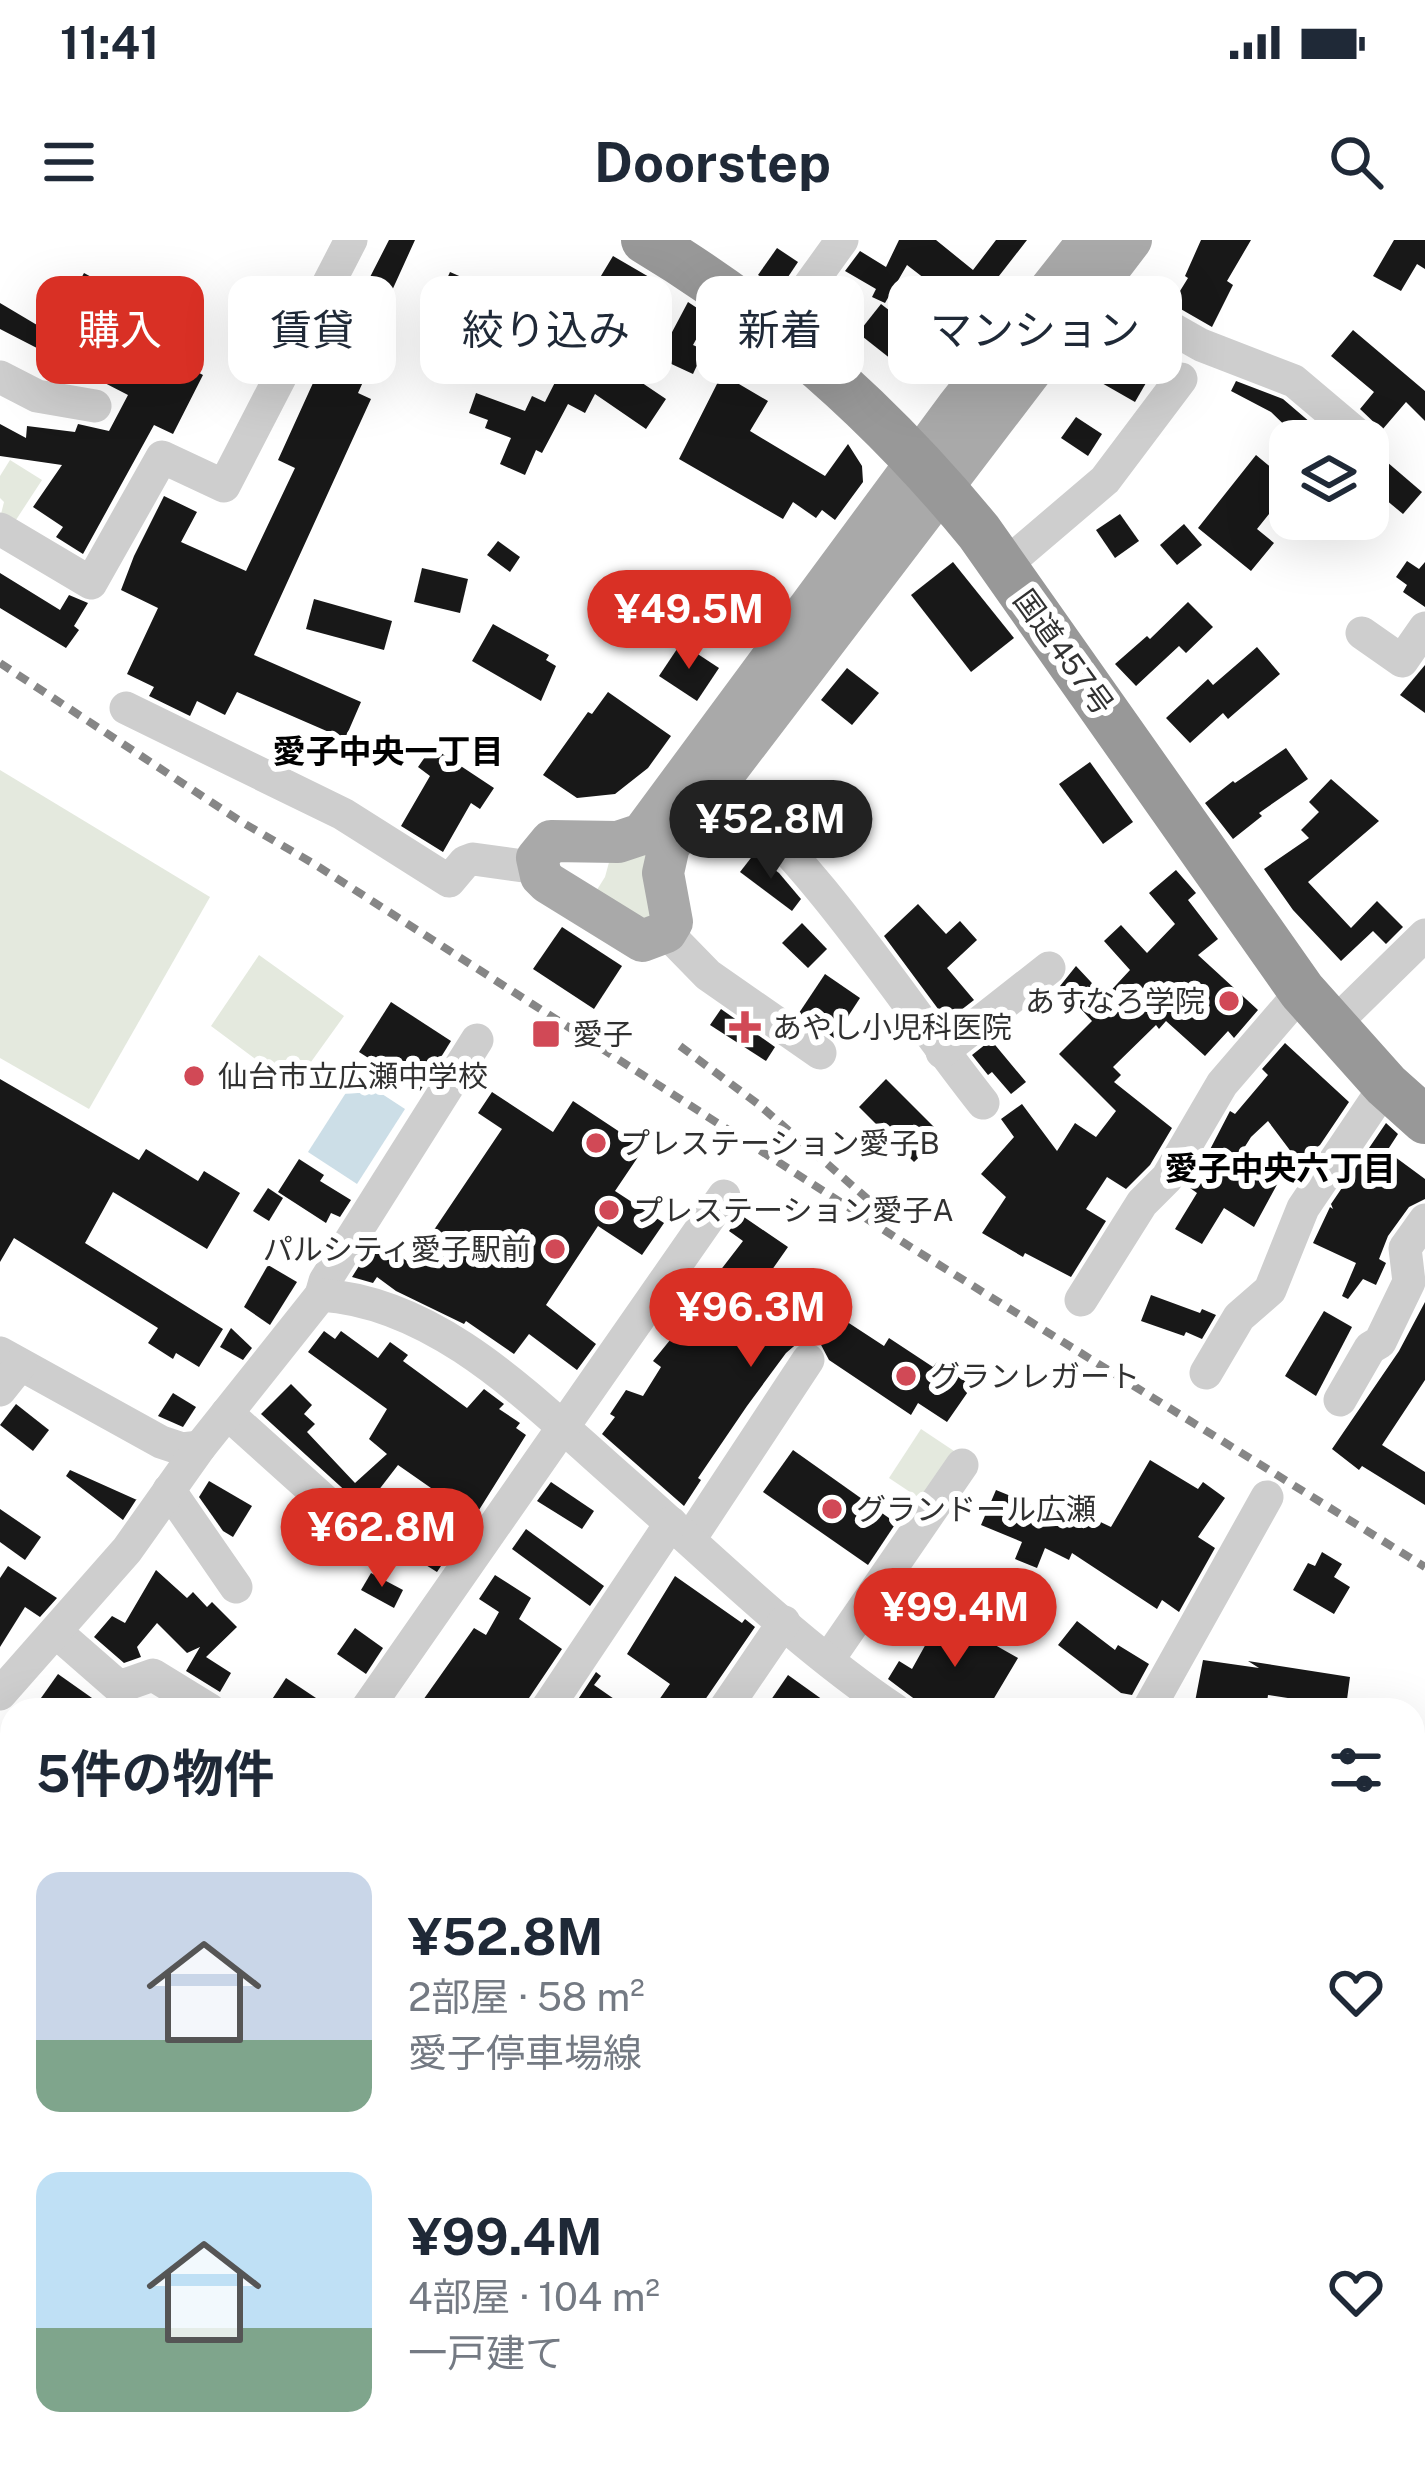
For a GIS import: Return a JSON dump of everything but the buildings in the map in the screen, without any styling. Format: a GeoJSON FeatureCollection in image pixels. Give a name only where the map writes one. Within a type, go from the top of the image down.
{"type":"FeatureCollection","features":[{"type":"Feature","properties":{"kind":"highway","name":"国道457号"},"geometry":{"type":"LineString","coordinates":[[645,240],[699,276]]}},
{"type":"Feature","properties":{"kind":"highway","name":"国道457号"},"geometry":{"type":"LineString","coordinates":[[836,384],[930,474],[1003,567],[1317,1009],[1425,1120]]}},
{"type":"Feature","properties":{"kind":"main road"},"geometry":{"type":"LineString","coordinates":[[1010,384],[930,474],[642,834],[618,842],[551,841],[541,849],[538,868],[548,883],[642,941],[666,932],[672,909],[664,859],[930,474],[1089,240]]}},
{"type":"Feature","properties":{"kind":"main road"},"geometry":{"type":"LineString","coordinates":[[1104,276],[1131,240]]}},
{"type":"Feature","properties":{"kind":"street"},"geometry":{"type":"LineString","coordinates":[[0,529],[91,584],[162,457],[224,486],[351,240]]}},
{"type":"Feature","properties":{"kind":"street"},"geometry":{"type":"LineString","coordinates":[[816,276],[842,240]]}},
{"type":"Feature","properties":{"kind":"street"},"geometry":{"type":"LineString","coordinates":[[1182,334],[1294,381],[1340,420]]}},
{"type":"Feature","properties":{"kind":"street"},"geometry":{"type":"LineString","coordinates":[[0,377],[38,396],[95,406]]}},
{"type":"Feature","properties":{"kind":"street"},"geometry":{"type":"LineString","coordinates":[[1003,567],[1105,480],[1178,384]]}},
{"type":"Feature","properties":{"kind":"street"},"geometry":{"type":"LineString","coordinates":[[1362,633],[1402,661],[1425,628]]}},
{"type":"Feature","properties":{"kind":"street"},"geometry":{"type":"LineString","coordinates":[[126,709],[344,814],[449,881],[473,859],[538,868]]}},
{"type":"Feature","properties":{"kind":"street"},"geometry":{"type":"LineString","coordinates":[[718,782],[811,873],[983,1103]]}},
{"type":"Feature","properties":{"kind":"street"},"geometry":{"type":"LineString","coordinates":[[666,932],[708,975],[820,1053]]}},
{"type":"Feature","properties":{"kind":"street"},"geometry":{"type":"LineString","coordinates":[[1081,1300],[1142,1203],[1167,1178],[1222,1084],[1317,1009],[1425,935]]}},
{"type":"Feature","properties":{"kind":"street"},"geometry":{"type":"LineString","coordinates":[[942,1052],[1049,968]]}},
{"type":"Feature","properties":{"kind":"street"},"geometry":{"type":"LineString","coordinates":[[7,1672],[56,1632],[127,1550],[200,1447],[321,1295],[325,1281],[477,1040]]}},
{"type":"Feature","properties":{"kind":"street"},"geometry":{"type":"LineString","coordinates":[[1206,1373],[1239,1317],[1270,1290],[1303,1208],[1386,1085]]}},
{"type":"Feature","properties":{"kind":"street"},"geometry":{"type":"LineString","coordinates":[[374,1698],[724,1196]]}},
{"type":"Feature","properties":{"kind":"street"},"geometry":{"type":"LineString","coordinates":[[1340,1400],[1370,1348],[1380,1342],[1409,1282],[1405,1248],[1425,1220]]}},
{"type":"Feature","properties":{"kind":"street"},"geometry":{"type":"LineString","coordinates":[[321,1295],[365,1301],[416,1320],[486,1365],[828,1660],[879,1698]]}},
{"type":"Feature","properties":{"kind":"street"},"geometry":{"type":"LineString","coordinates":[[555,1698],[808,1360]]}},
{"type":"Feature","properties":{"kind":"street"},"geometry":{"type":"LineString","coordinates":[[7,1369],[161,1442],[182,1449],[200,1447]]}},
{"type":"Feature","properties":{"kind":"street"},"geometry":{"type":"LineString","coordinates":[[227,1413],[336,1511]]}},
{"type":"Feature","properties":{"kind":"street"},"geometry":{"type":"LineString","coordinates":[[828,1660],[962,1465]]}},
{"type":"Feature","properties":{"kind":"street"},"geometry":{"type":"LineString","coordinates":[[169,1490],[236,1587]]}},
{"type":"Feature","properties":{"kind":"street"},"geometry":{"type":"LineString","coordinates":[[1155,1698],[1267,1497]]}},
{"type":"Feature","properties":{"kind":"street"},"geometry":{"type":"LineString","coordinates":[[732,1698],[784,1622]]}},
{"type":"Feature","properties":{"kind":"street"},"geometry":{"type":"LineString","coordinates":[[56,1632],[119,1687],[153,1675],[190,1698]]}},
{"type":"Feature","properties":{"kind":"shaded area"},"geometry":{"type":"Polygon","coordinates":[[[10,460],[42,480],[12,526],[0,518],[4,502],[0,476],[10,460]]]}},
{"type":"Feature","properties":{"kind":"shaded area"},"geometry":{"type":"Polygon","coordinates":[[[0,770],[210,897],[89,1109],[0,1058],[0,770]]]}},
{"type":"Feature","properties":{"kind":"shaded area"},"geometry":{"type":"Polygon","coordinates":[[[646,846],[655,910],[645,922],[595,893],[611,855],[646,846]]]}},
{"type":"Feature","properties":{"kind":"shaded area"},"geometry":{"type":"Polygon","coordinates":[[[259,955],[344,1016],[293,1087],[211,1026],[259,955]]]}},
{"type":"Feature","properties":{"kind":"shaded area"},"geometry":{"type":"Polygon","coordinates":[[[356,1077],[405,1109],[357,1184],[308,1152],[356,1077]]]}},
{"type":"Feature","properties":{"kind":"shaded area"},"geometry":{"type":"Polygon","coordinates":[[[921,1429],[960,1455],[928,1504],[889,1478],[921,1429]]]}},
{"type":"Feature","properties":{"kind":"railway"},"geometry":{"type":"LineString","coordinates":[[0,663],[912,1248],[1425,1567]]}},
{"type":"Feature","properties":{"kind":"railway"},"geometry":{"type":"LineString","coordinates":[[680,1046],[758,1104],[877,1207]]}},
{"type":"Feature","properties":{"kind":"place","name":"あすなろ学院"},"geometry":{"type":"Point","coordinates":[1229,1001]}},
{"type":"Feature","properties":{"kind":"place","name":"あやし小児科医院"},"geometry":{"type":"Point","coordinates":[745,1027]}},
{"type":"Feature","properties":{"kind":"place","name":"愛子"},"geometry":{"type":"Point","coordinates":[546,1034]}},
{"type":"Feature","properties":{"kind":"place","name":"仙台市立広瀬中学校"},"geometry":{"type":"Point","coordinates":[194,1076]}},
{"type":"Feature","properties":{"kind":"place","name":"プレステーション愛子B"},"geometry":{"type":"Point","coordinates":[596,1143]}},
{"type":"Feature","properties":{"kind":"place","name":"プレステーション愛子A"},"geometry":{"type":"Point","coordinates":[609,1210]}},
{"type":"Feature","properties":{"kind":"place","name":"パルシティ愛子駅前"},"geometry":{"type":"Point","coordinates":[555,1249]}},
{"type":"Feature","properties":{"kind":"place","name":"グランレガート"},"geometry":{"type":"Point","coordinates":[906,1376]}},
{"type":"Feature","properties":{"kind":"place","name":"グランドール広瀬"},"geometry":{"type":"Point","coordinates":[832,1509]}},
{"type":"Feature","properties":{"kind":"district","name":"愛子中央一丁目"},"geometry":{"type":"Point","coordinates":[388,751]}},
{"type":"Feature","properties":{"kind":"district","name":"愛子中央六丁目"},"geometry":{"type":"Point","coordinates":[1280,1168]}}]}
